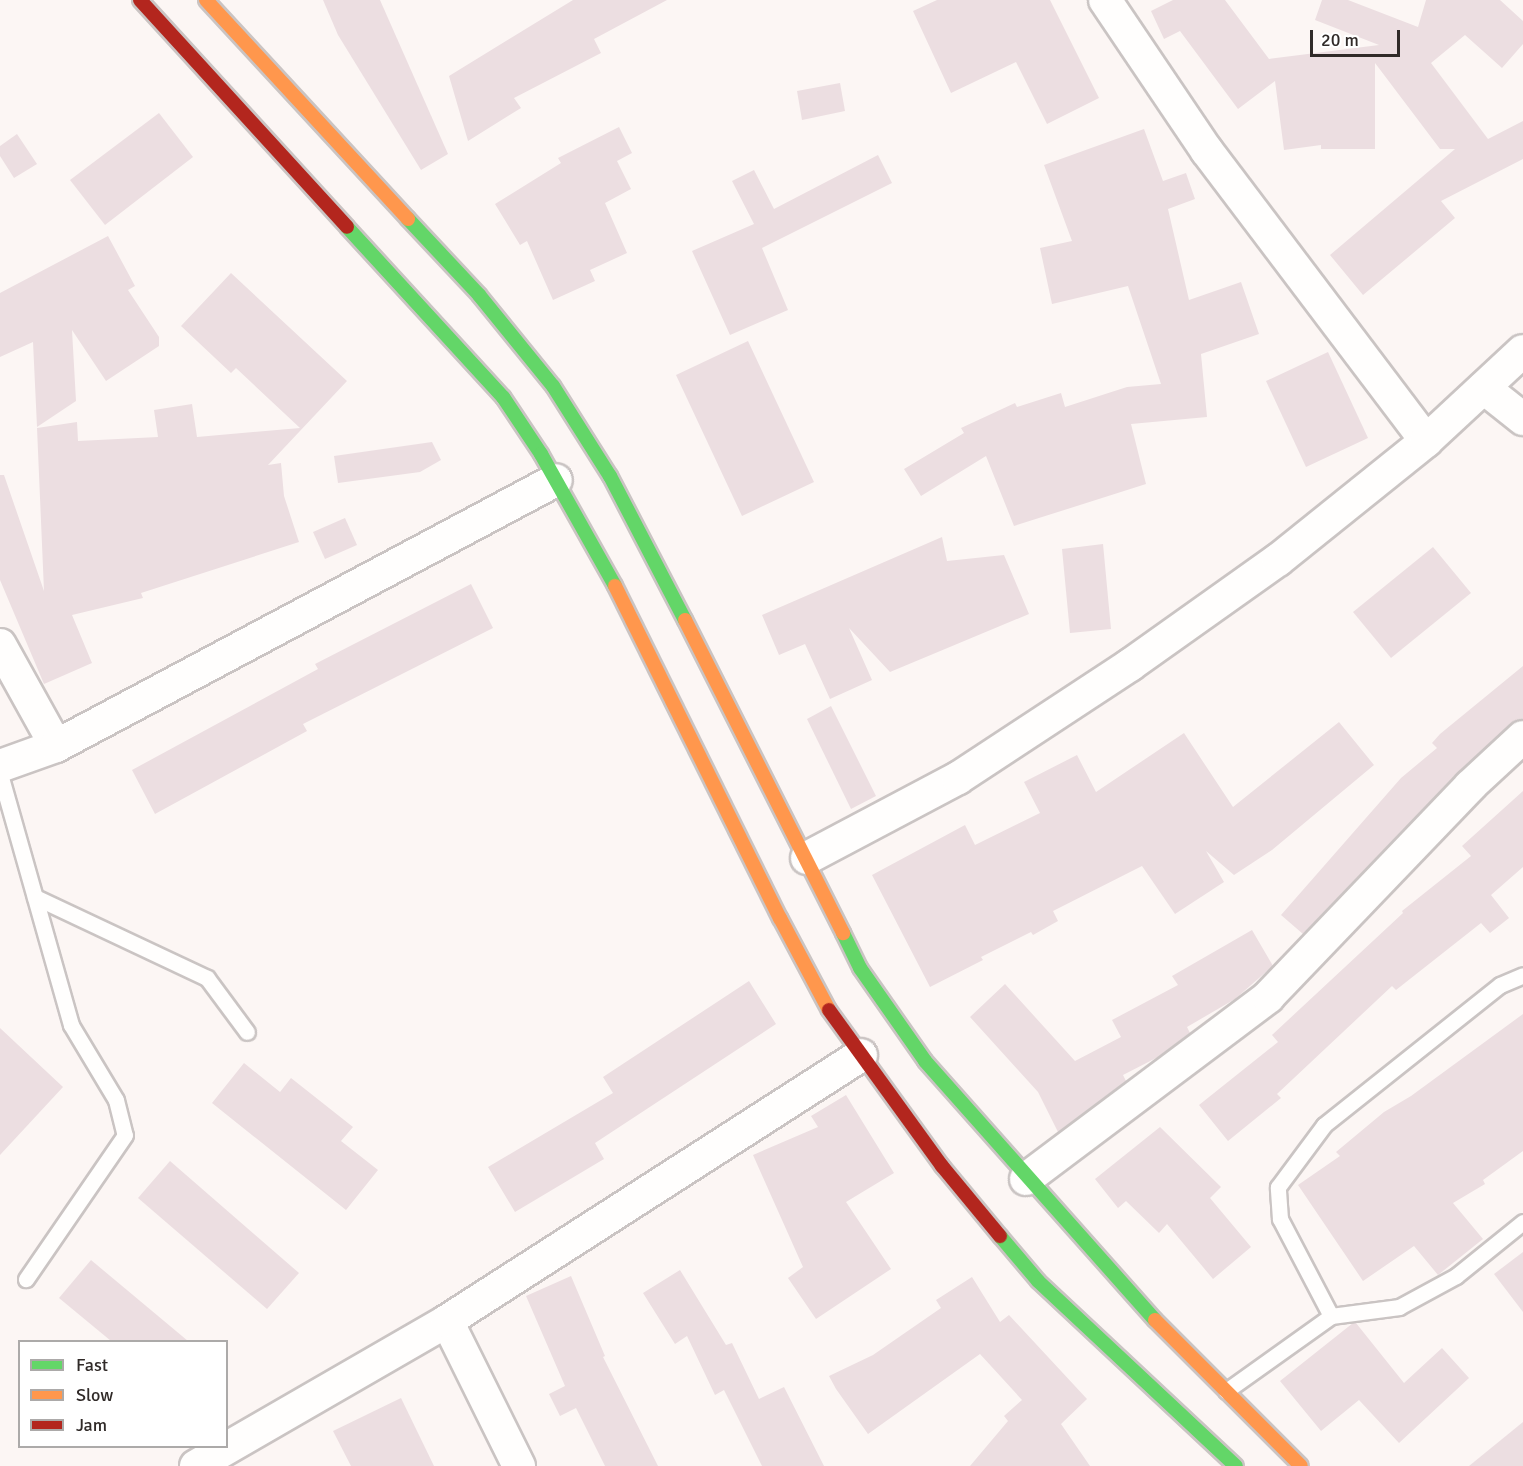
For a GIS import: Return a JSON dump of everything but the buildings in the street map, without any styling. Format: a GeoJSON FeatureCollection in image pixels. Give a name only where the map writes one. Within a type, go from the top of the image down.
{"type":"FeatureCollection","features":[{"type":"Feature","properties":{"kind":"main road"},"geometry":{"type":"LineString","coordinates":[[140,0],[503,397],[556,480],[627,607],[823,1001],[942,1166],[1038,1281],[1236,1466]]}},
{"type":"Feature","properties":{"kind":"main road"},"geometry":{"type":"LineString","coordinates":[[206,0],[479,295],[553,386],[610,476],[807,858],[860,968],[925,1061],[1026,1179],[1140,1305],[1301,1466]]}},
{"type":"Feature","properties":{"kind":"street"},"geometry":{"type":"LineString","coordinates":[[1105,0],[1207,151],[1426,441]]}},
{"type":"Feature","properties":{"kind":"street"},"geometry":{"type":"LineString","coordinates":[[807,858],[958,778],[1130,665],[1278,560],[1426,441],[1523,351]]}},
{"type":"Feature","properties":{"kind":"street"},"geometry":{"type":"LineString","coordinates":[[1484,388],[1523,419]]}},
{"type":"Feature","properties":{"kind":"street"},"geometry":{"type":"LineString","coordinates":[[0,766],[56,746],[556,480]]}},
{"type":"Feature","properties":{"kind":"street"},"geometry":{"type":"LineString","coordinates":[[0,645],[56,746]]}},
{"type":"Feature","properties":{"kind":"street"},"geometry":{"type":"LineString","coordinates":[[1026,1179],[1268,997],[1470,786],[1523,736]]}},
{"type":"Feature","properties":{"kind":"street"},"geometry":{"type":"LineString","coordinates":[[228,1448],[447,1321],[861,1055]]}},
{"type":"Feature","properties":{"kind":"street"},"geometry":{"type":"LineString","coordinates":[[447,1321],[519,1466]]}},
{"type":"Feature","properties":{"kind":"street"},"geometry":{"type":"LineString","coordinates":[[196,1466],[227,1448]]}},
{"type":"Feature","properties":{"kind":"lane"},"geometry":{"type":"LineString","coordinates":[[0,774],[71,1025],[116,1100],[125,1135],[26,1280]]}},
{"type":"Feature","properties":{"kind":"lane"},"geometry":{"type":"LineString","coordinates":[[35,897],[207,978],[247,1032]]}},
{"type":"Feature","properties":{"kind":"lane"},"geometry":{"type":"LineString","coordinates":[[1331,1316],[1280,1220],[1278,1187],[1324,1125],[1500,985],[1523,975]]}},
{"type":"Feature","properties":{"kind":"lane"},"geometry":{"type":"LineString","coordinates":[[1226,1391],[1331,1316],[1399,1307],[1456,1276],[1523,1222]]}},
{"type":"Feature","properties":{"kind":"traffic: fast"},"geometry":{"type":"LineString","coordinates":[[408,219],[479,295],[553,386],[610,476],[685,620]]}},
{"type":"Feature","properties":{"kind":"traffic: fast"},"geometry":{"type":"LineString","coordinates":[[347,227],[503,397],[541,454],[615,586]]}},
{"type":"Feature","properties":{"kind":"traffic: fast"},"geometry":{"type":"LineString","coordinates":[[843,933],[860,968],[925,1061],[1155,1320]]}},
{"type":"Feature","properties":{"kind":"traffic: fast"},"geometry":{"type":"LineString","coordinates":[[1000,1236],[1038,1281],[1236,1466]]}},
{"type":"Feature","properties":{"kind":"traffic: slow"},"geometry":{"type":"LineString","coordinates":[[206,0],[408,219]]}},
{"type":"Feature","properties":{"kind":"traffic: slow"},"geometry":{"type":"LineString","coordinates":[[615,586],[780,918],[829,1010]]}},
{"type":"Feature","properties":{"kind":"traffic: slow"},"geometry":{"type":"LineString","coordinates":[[685,620],[843,933]]}},
{"type":"Feature","properties":{"kind":"traffic: slow"},"geometry":{"type":"LineString","coordinates":[[1155,1320],[1301,1466]]}},
{"type":"Feature","properties":{"kind":"traffic: jam"},"geometry":{"type":"LineString","coordinates":[[140,0],[347,227]]}},
{"type":"Feature","properties":{"kind":"traffic: jam"},"geometry":{"type":"LineString","coordinates":[[829,1010],[942,1166],[1000,1236]]}}]}
